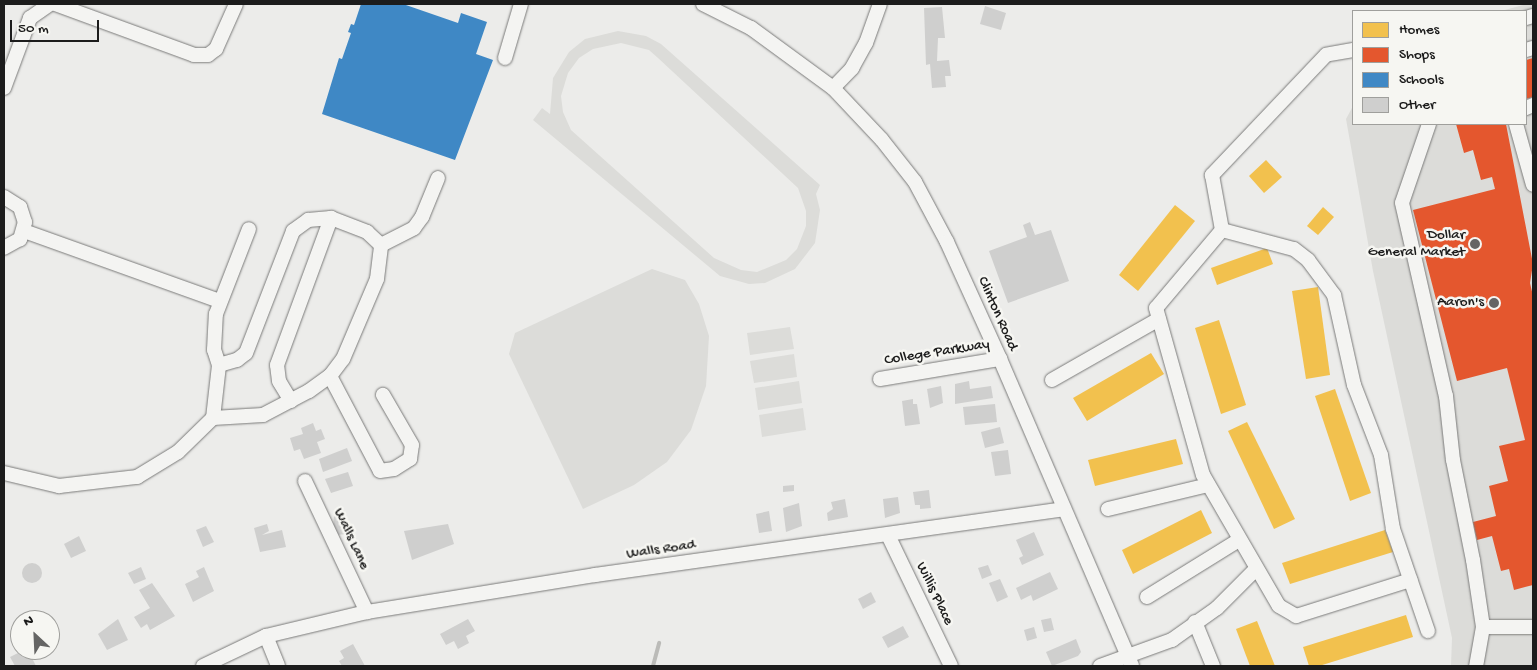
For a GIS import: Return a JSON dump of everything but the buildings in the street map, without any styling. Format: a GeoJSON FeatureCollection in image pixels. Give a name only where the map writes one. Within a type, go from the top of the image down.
{"type":"FeatureCollection","features":[{"type":"Feature","properties":{"kind":"street"},"geometry":{"type":"LineString","coordinates":[[4,88],[30,18],[50,4]]}},
{"type":"Feature","properties":{"kind":"street"},"geometry":{"type":"LineString","coordinates":[[55,4],[194,55],[208,55],[216,48],[236,4]]}},
{"type":"Feature","properties":{"kind":"street"},"geometry":{"type":"LineString","coordinates":[[504,58],[521,4]]}},
{"type":"Feature","properties":{"kind":"street","name":"Clinton Road"},"geometry":{"type":"LineString","coordinates":[[703,4],[751,28],[833,88],[882,140],[915,182],[947,242],[1000,359],[1129,660]]}},
{"type":"Feature","properties":{"kind":"street"},"geometry":{"type":"LineString","coordinates":[[833,88],[852,68],[866,43],[880,4]]}},
{"type":"Feature","properties":{"kind":"street"},"geometry":{"type":"LineString","coordinates":[[1222,230],[1212,175],[1326,55],[1352,50]]}},
{"type":"Feature","properties":{"kind":"street"},"geometry":{"type":"LineString","coordinates":[[1429,125],[1402,203],[1446,396],[1453,460],[1483,627],[1476,666]]}},
{"type":"Feature","properties":{"kind":"street"},"geometry":{"type":"LineString","coordinates":[[1516,125],[1533,185]]}},
{"type":"Feature","properties":{"kind":"street"},"geometry":{"type":"LineString","coordinates":[[381,245],[414,228],[422,217],[438,178]]}},
{"type":"Feature","properties":{"kind":"street"},"geometry":{"type":"LineString","coordinates":[[4,197],[20,206],[25,222],[24,231],[20,239],[4,248]]}},
{"type":"Feature","properties":{"kind":"street"},"geometry":{"type":"LineString","coordinates":[[219,365],[236,360],[246,353],[293,231],[308,220],[330,218],[367,232],[381,245]]}},
{"type":"Feature","properties":{"kind":"street"},"geometry":{"type":"LineString","coordinates":[[291,401],[279,382],[277,366],[330,218]]}},
{"type":"Feature","properties":{"kind":"street"},"geometry":{"type":"LineString","coordinates":[[4,474],[59,486],[137,477],[178,452],[213,418],[219,365],[214,350],[216,314],[249,229]]}},
{"type":"Feature","properties":{"kind":"street"},"geometry":{"type":"LineString","coordinates":[[1222,230],[1156,308],[1203,475],[1208,485],[1255,570],[1279,606],[1296,616],[1410,580]]}},
{"type":"Feature","properties":{"kind":"street"},"geometry":{"type":"LineString","coordinates":[[1222,230],[1294,249],[1308,260],[1334,294],[1344,352],[1381,456],[1393,528],[1428,631]]}},
{"type":"Feature","properties":{"kind":"street"},"geometry":{"type":"LineString","coordinates":[[24,231],[220,302]]}},
{"type":"Feature","properties":{"kind":"street"},"geometry":{"type":"LineString","coordinates":[[213,418],[263,416],[330,376],[343,359],[377,279],[381,245]]}},
{"type":"Feature","properties":{"kind":"street"},"geometry":{"type":"LineString","coordinates":[[1052,380],[1159,319]]}},
{"type":"Feature","properties":{"kind":"street","name":"College Parkway"},"geometry":{"type":"LineString","coordinates":[[880,379],[1000,359]]}},
{"type":"Feature","properties":{"kind":"street"},"geometry":{"type":"LineString","coordinates":[[330,376],[380,471],[394,469],[410,459],[412,446],[383,395]]}},
{"type":"Feature","properties":{"kind":"street","name":"Walls Lane"},"geometry":{"type":"LineString","coordinates":[[305,481],[367,612]]}},
{"type":"Feature","properties":{"kind":"street"},"geometry":{"type":"LineString","coordinates":[[1108,508],[1208,485]]}},
{"type":"Feature","properties":{"kind":"street","name":"Walls Road"},"geometry":{"type":"LineString","coordinates":[[203,666],[266,636],[367,612],[602,574],[1063,509]]}},
{"type":"Feature","properties":{"kind":"street","name":"Willis Place"},"geometry":{"type":"LineString","coordinates":[[888,535],[951,666]]}},
{"type":"Feature","properties":{"kind":"street"},"geometry":{"type":"LineString","coordinates":[[1147,597],[1239,540]]}},
{"type":"Feature","properties":{"kind":"street"},"geometry":{"type":"LineString","coordinates":[[1100,666],[1129,660],[1172,640],[1223,603],[1255,570]]}},
{"type":"Feature","properties":{"kind":"street"},"geometry":{"type":"LineString","coordinates":[[1195,622],[1213,666]]}},
{"type":"Feature","properties":{"kind":"street"},"geometry":{"type":"LineString","coordinates":[[1483,627],[1533,628]]}},
{"type":"Feature","properties":{"kind":"street"},"geometry":{"type":"LineString","coordinates":[[266,636],[278,666]]}},
{"type":"Feature","properties":{"kind":"shaded area"},"geometry":{"type":"Polygon","coordinates":[[[1533,4],[1533,666],[1451,666],[1452,638],[1373,271],[1346,119],[1352,108],[1352,125],[1527,125],[1527,10],[1505,10],[1533,4]]]}},
{"type":"Feature","properties":{"kind":"shaded area"},"geometry":{"type":"Polygon","coordinates":[[[618,31],[646,36],[661,44],[820,185],[816,194],[820,210],[815,243],[795,269],[765,283],[749,284],[720,276],[533,120],[542,108],[550,114],[553,78],[569,52],[585,39],[618,31]],[[621,43],[593,49],[579,58],[568,73],[561,96],[563,112],[571,130],[714,258],[741,270],[757,272],[786,260],[797,249],[806,226],[806,211],[798,188],[649,50],[621,43]]]}},
{"type":"Feature","properties":{"kind":"shaded area"},"geometry":{"type":"Polygon","coordinates":[[[652,269],[685,280],[699,304],[709,336],[706,386],[691,430],[667,462],[634,485],[583,509],[509,354],[515,333],[652,269]]]}},
{"type":"Feature","properties":{"kind":"shaded area"},"geometry":{"type":"Polygon","coordinates":[[[790,327],[794,349],[750,355],[747,333],[790,327]]]}},
{"type":"Feature","properties":{"kind":"shaded area"},"geometry":{"type":"Polygon","coordinates":[[[794,354],[797,377],[754,383],[750,361],[794,354]]]}},
{"type":"Feature","properties":{"kind":"shaded area"},"geometry":{"type":"Polygon","coordinates":[[[799,381],[802,403],[758,410],[755,388],[799,381]]]}},
{"type":"Feature","properties":{"kind":"shaded area"},"geometry":{"type":"Polygon","coordinates":[[[803,408],[806,430],[762,437],[759,415],[803,408]]]}},
{"type":"Feature","properties":{"kind":"waterway"},"geometry":{"type":"LineString","coordinates":[[653,666],[659,643]]}},
{"type":"Feature","properties":{"kind":"place","name":"Dollar General Market"},"geometry":{"type":"Point","coordinates":[1475,244]}},
{"type":"Feature","properties":{"kind":"place","name":"Aaron's"},"geometry":{"type":"Point","coordinates":[1494,303]}}]}
